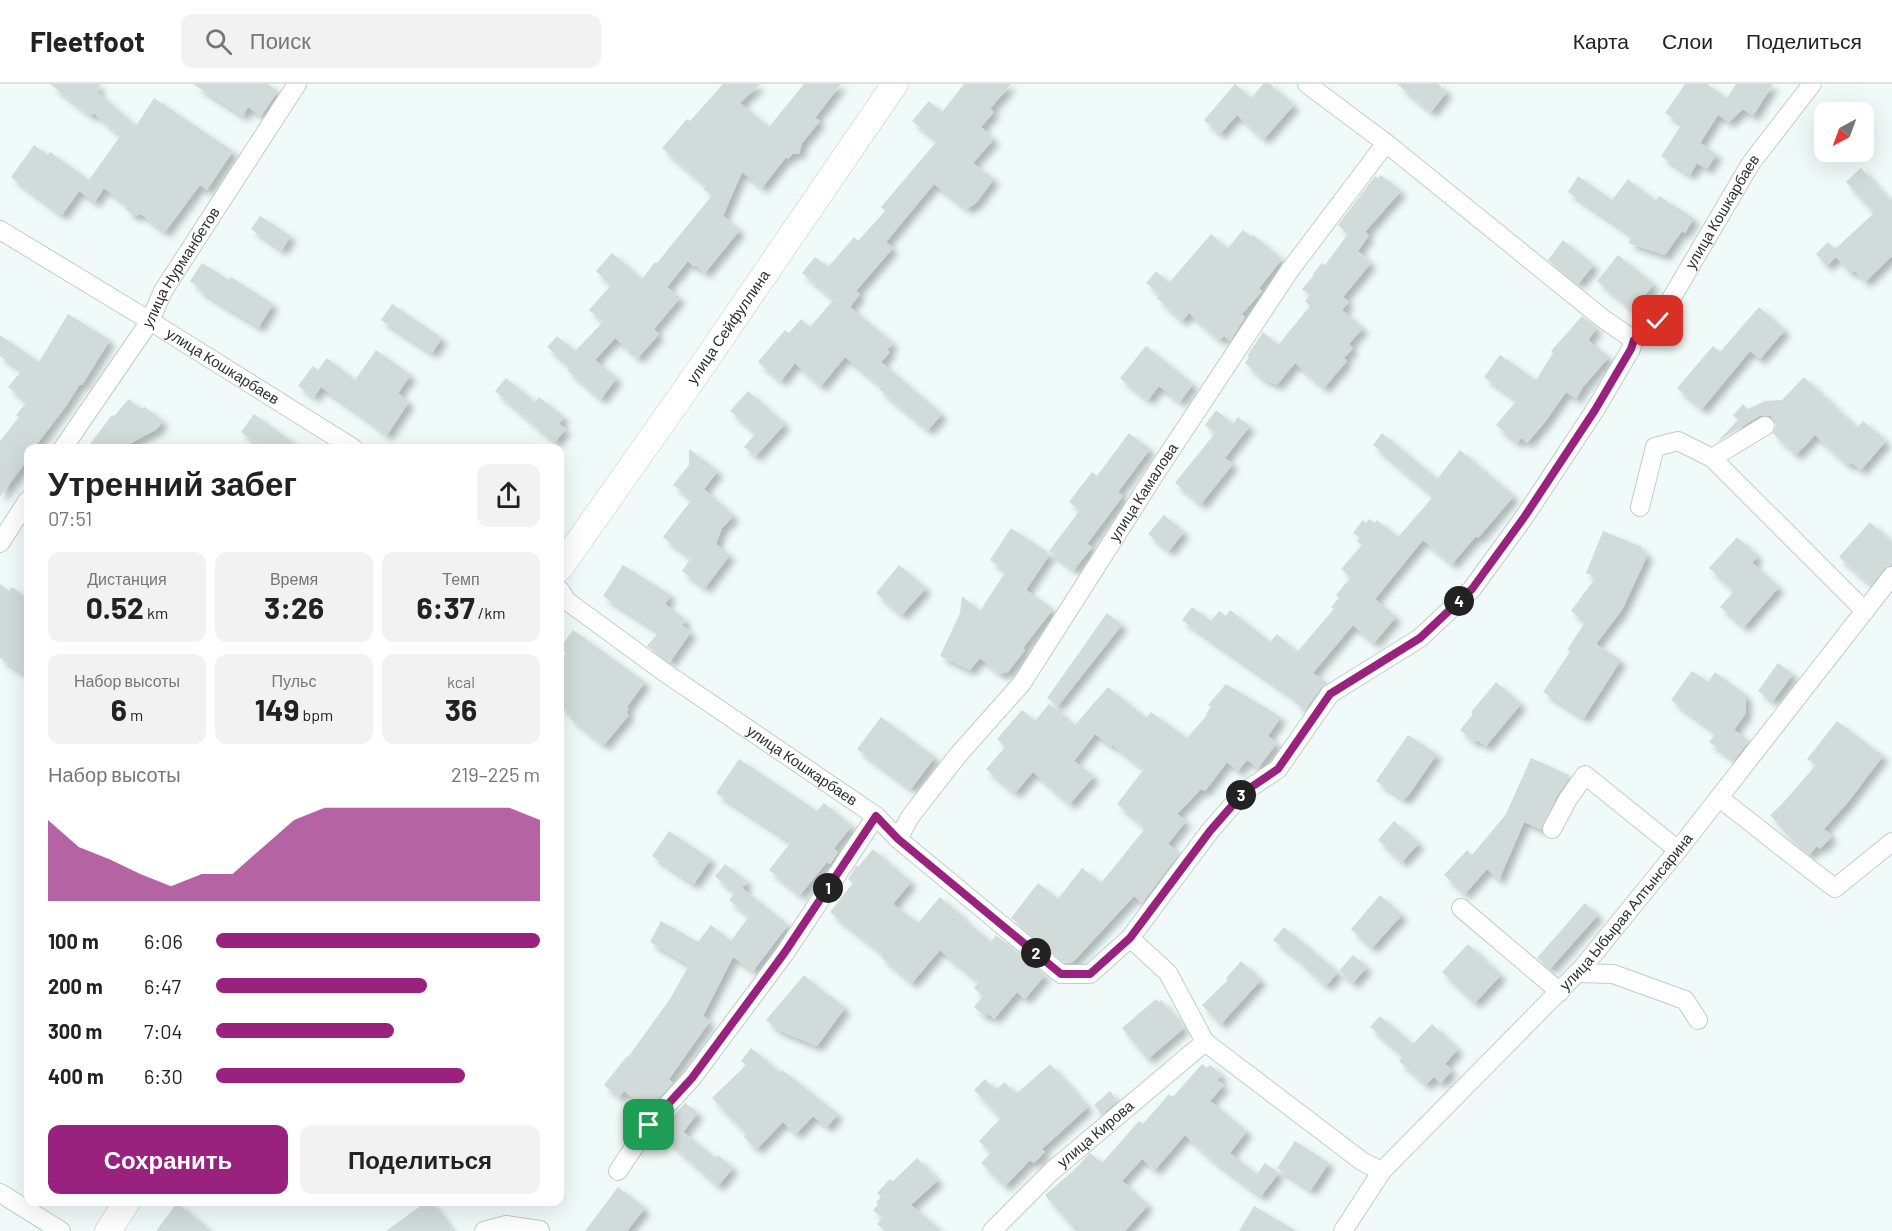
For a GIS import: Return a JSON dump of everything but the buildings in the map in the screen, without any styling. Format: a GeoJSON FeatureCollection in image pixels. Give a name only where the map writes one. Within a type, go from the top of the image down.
{"type":"FeatureCollection","features":[{"type":"Feature","properties":{"kind":"street","name":"улица Нурманбетов"},"geometry":{"type":"LineString","coordinates":[[66,444],[150,321],[163,291],[297,84]]}},
{"type":"Feature","properties":{"kind":"street","name":"улица Сейфуллина"},"geometry":{"type":"LineString","coordinates":[[564,562],[895,84]]}},
{"type":"Feature","properties":{"kind":"street"},"geometry":{"type":"LineString","coordinates":[[1307,84],[1386,143],[1602,318],[1634,340]]}},
{"type":"Feature","properties":{"kind":"street","name":"улица Кошкарбаев"},"geometry":{"type":"LineString","coordinates":[[564,596],[567,601],[664,672],[876,816],[898,839],[1061,974],[1090,974],[1130,938],[1210,831],[1244,792],[1278,769],[1330,694],[1420,638],[1472,589],[1525,516],[1595,410],[1634,340],[1658,321],[1751,163],[1812,84]]}},
{"type":"Feature","properties":{"kind":"street","name":"улица Камалова"},"geometry":{"type":"LineString","coordinates":[[898,839],[910,817],[958,755],[1022,683],[1159,468],[1290,270],[1386,143]]}},
{"type":"Feature","properties":{"kind":"street","name":"улица Кошкарбаев"},"geometry":{"type":"LineString","coordinates":[[0,230],[347,444]]}},
{"type":"Feature","properties":{"kind":"street"},"geometry":{"type":"LineString","coordinates":[[1712,458],[1765,426]]}},
{"type":"Feature","properties":{"kind":"street"},"geometry":{"type":"LineString","coordinates":[[1640,507],[1655,447],[1678,441],[1712,458],[1865,611]]}},
{"type":"Feature","properties":{"kind":"street"},"geometry":{"type":"LineString","coordinates":[[0,543],[24,506]]}},
{"type":"Feature","properties":{"kind":"street","name":"улица Ыбырая Алтынсарина"},"geometry":{"type":"LineString","coordinates":[[1342,1231],[1382,1171],[1577,973],[1678,850],[1892,576]]}},
{"type":"Feature","properties":{"kind":"street"},"geometry":{"type":"LineString","coordinates":[[1552,829],[1568,799],[1585,775],[1678,850]]}},
{"type":"Feature","properties":{"kind":"street"},"geometry":{"type":"LineString","coordinates":[[1719,798],[1835,888],[1892,842]]}},
{"type":"Feature","properties":{"kind":"street"},"geometry":{"type":"LineString","coordinates":[[618,1171],[649,1125],[692,1078],[785,952],[876,816]]}},
{"type":"Feature","properties":{"kind":"street"},"geometry":{"type":"LineString","coordinates":[[1461,908],[1560,992]]}},
{"type":"Feature","properties":{"kind":"street"},"geometry":{"type":"LineString","coordinates":[[1130,938],[1168,973],[1205,1042],[1363,1162],[1382,1171]]}},
{"type":"Feature","properties":{"kind":"street"},"geometry":{"type":"LineString","coordinates":[[1577,973],[1613,974],[1685,1000],[1698,1020]]}},
{"type":"Feature","properties":{"kind":"street","name":"улица Кирова"},"geometry":{"type":"LineString","coordinates":[[992,1231],[1052,1170],[1205,1042]]}},
{"type":"Feature","properties":{"kind":"street"},"geometry":{"type":"LineString","coordinates":[[0,1193],[61,1231]]}},
{"type":"Feature","properties":{"kind":"street"},"geometry":{"type":"LineString","coordinates":[[108,1231],[124,1206]]}},
{"type":"Feature","properties":{"kind":"street"},"geometry":{"type":"LineString","coordinates":[[484,1231],[506,1225],[540,1230]]}},
{"type":"Feature","properties":{"kind":"route"},"geometry":{"type":"LineString","coordinates":[[649,1125],[692,1078],[785,952],[876,816],[898,839],[1061,974],[1090,974],[1130,938],[1210,831],[1244,792],[1278,769],[1330,694],[1420,638],[1472,589],[1525,516],[1595,410],[1634,340],[1658,321]]}}]}
